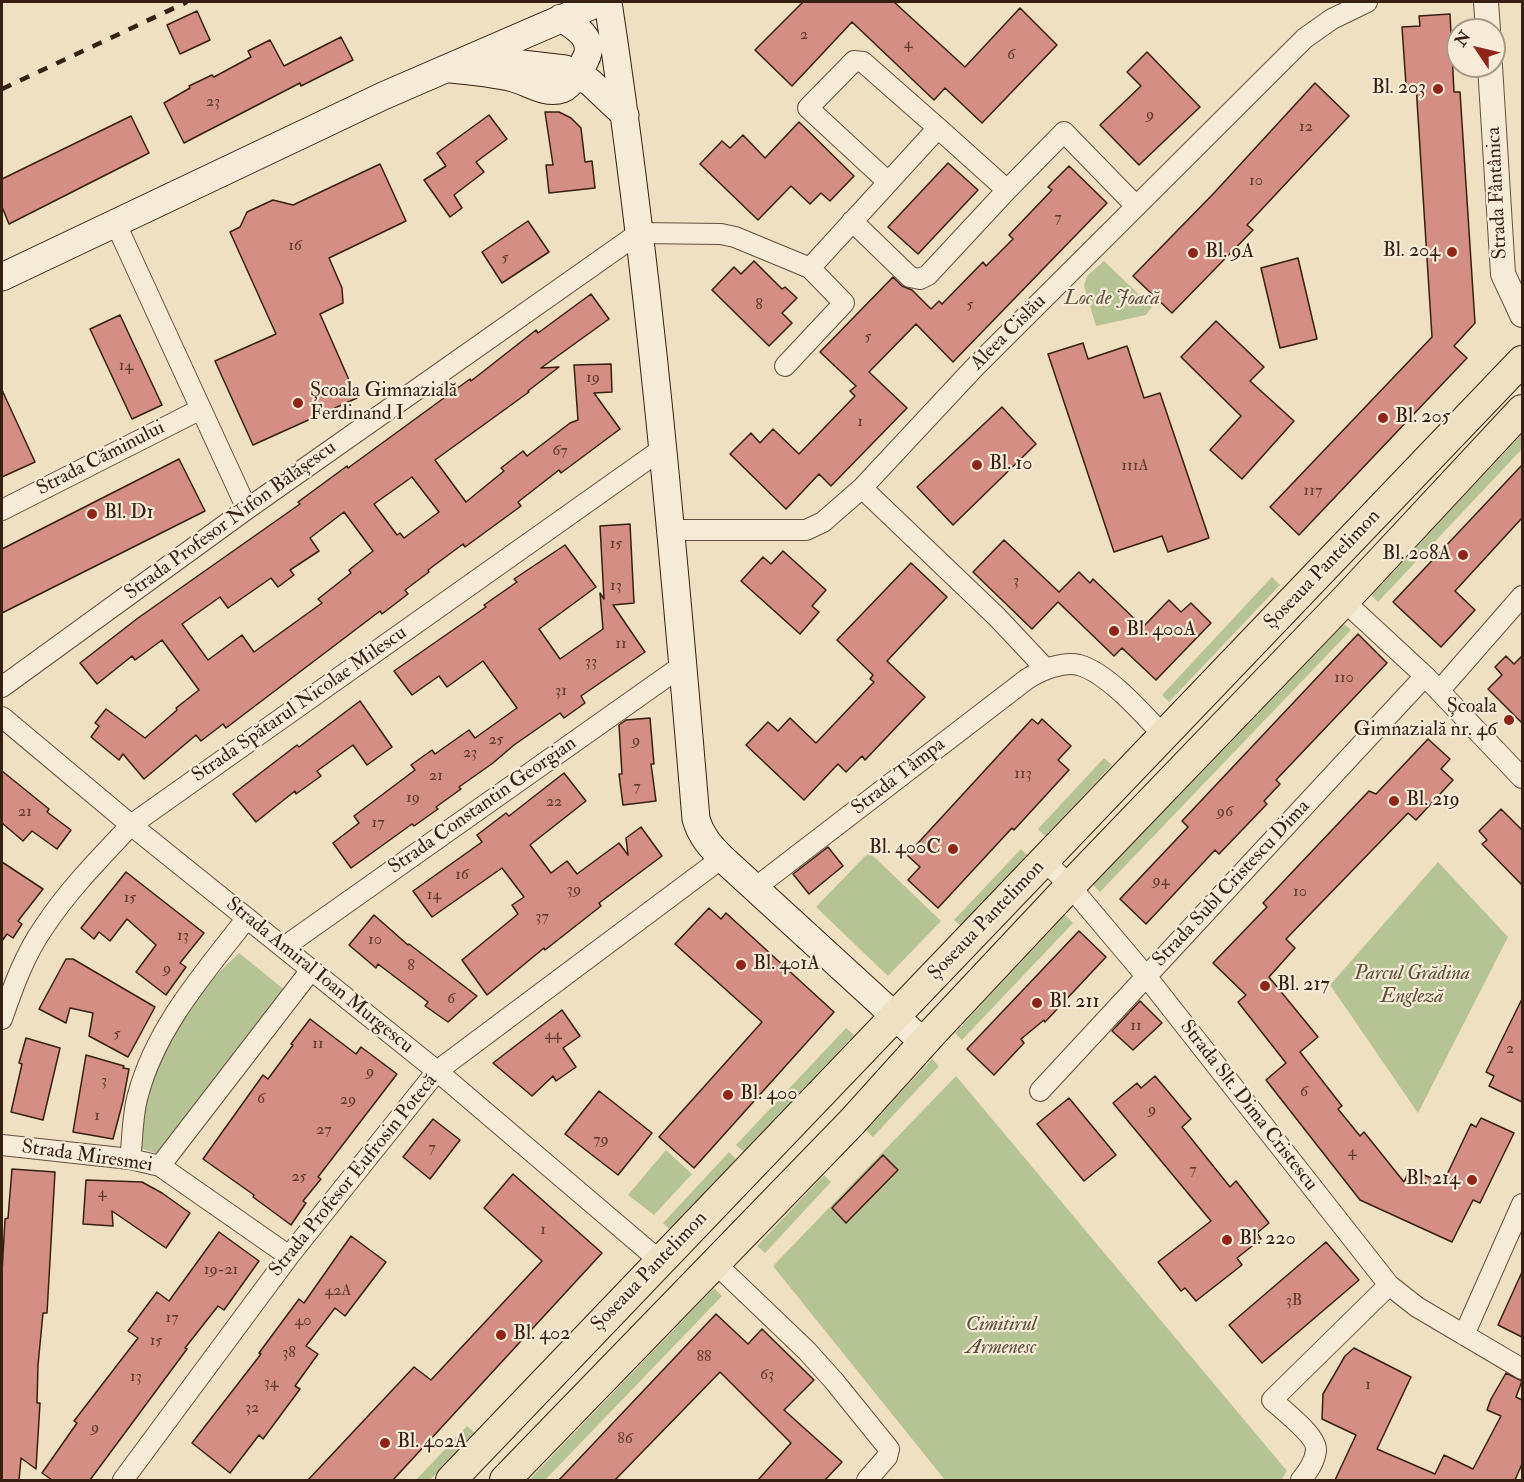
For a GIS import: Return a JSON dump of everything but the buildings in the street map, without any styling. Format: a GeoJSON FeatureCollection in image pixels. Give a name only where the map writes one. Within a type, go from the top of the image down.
{"type":"FeatureCollection","features":[{"type":"Feature","properties":{"kind":"main road"},"geometry":{"type":"LineString","coordinates":[[2,277],[443,69],[600,2]]}},
{"type":"Feature","properties":{"kind":"main road"},"geometry":{"type":"LineString","coordinates":[[608,2],[625,115],[639,234],[671,530],[696,819],[699,831],[722,858],[923,1042]]}},
{"type":"Feature","properties":{"kind":"main road"},"geometry":{"type":"LineString","coordinates":[[443,69],[487,73],[516,78],[540,88],[562,89],[576,75],[587,56],[589,47],[586,37],[576,27],[561,18]]}},
{"type":"Feature","properties":{"kind":"main road"},"geometry":{"type":"LineString","coordinates":[[468,59],[515,62],[565,69],[590,82],[625,115]]}},
{"type":"Feature","properties":{"kind":"main road","name":"Șoseaua Pantelimon"},"geometry":{"type":"LineString","coordinates":[[451,1480],[1522,361]]}},
{"type":"Feature","properties":{"kind":"main road","name":"Șoseaua Pantelimon"},"geometry":{"type":"LineString","coordinates":[[506,1480],[715,1263],[737,1244],[852,1122],[923,1042],[1344,602],[1522,410]]}},
{"type":"Feature","properties":{"kind":"street","name":"Aleea Cislău"},"geometry":{"type":"LineString","coordinates":[[671,530],[806,530],[823,522],[862,488],[974,368],[1305,38],[1332,19],[1367,2]]}},
{"type":"Feature","properties":{"kind":"street"},"geometry":{"type":"LineString","coordinates":[[1486,2],[1487,18]]}},
{"type":"Feature","properties":{"kind":"street"},"geometry":{"type":"LineString","coordinates":[[888,182],[808,108],[852,62],[858,60],[1007,190]]}},
{"type":"Feature","properties":{"kind":"street","name":"Strada Fântânica"},"geometry":{"type":"LineString","coordinates":[[1491,78],[1503,274],[1522,315]]}},
{"type":"Feature","properties":{"kind":"street"},"geometry":{"type":"LineString","coordinates":[[810,268],[938,128]]}},
{"type":"Feature","properties":{"kind":"street"},"geometry":{"type":"LineString","coordinates":[[852,221],[910,277],[920,279],[928,275],[1064,132],[1136,206]]}},
{"type":"Feature","properties":{"kind":"street"},"geometry":{"type":"LineString","coordinates":[[116,222],[247,508]]}},
{"type":"Feature","properties":{"kind":"street"},"geometry":{"type":"LineString","coordinates":[[639,234],[721,234],[735,237],[810,268],[844,303],[785,366]]}},
{"type":"Feature","properties":{"kind":"street","name":"Strada Profesor Nifon Bălășescu"},"geometry":{"type":"LineString","coordinates":[[2,687],[247,508],[639,234]]}},
{"type":"Feature","properties":{"kind":"street","name":"Strada Căminului"},"geometry":{"type":"LineString","coordinates":[[2,510],[201,409]]}},
{"type":"Feature","properties":{"kind":"street","name":"Strada Spătarul Nicolae Milescu"},"geometry":{"type":"LineString","coordinates":[[2,1019],[14,983],[43,928],[78,882],[131,825],[662,448]]}},
{"type":"Feature","properties":{"kind":"street"},"geometry":{"type":"LineString","coordinates":[[862,488],[997,617],[1045,668]]}},
{"type":"Feature","properties":{"kind":"street","name":"Strada Subl Cristescu Dima"},"geometry":{"type":"LineString","coordinates":[[1040,1091],[1146,976],[1432,683],[1522,596]]}},
{"type":"Feature","properties":{"kind":"street"},"geometry":{"type":"LineString","coordinates":[[1344,602],[1432,683],[1522,778]]}},
{"type":"Feature","properties":{"kind":"street","name":"Strada Tâmpa"},"geometry":{"type":"LineString","coordinates":[[755,888],[1027,678],[1045,668],[1078,664],[1101,674],[1164,736]]}},
{"type":"Feature","properties":{"kind":"street","name":"Strada Constantin Georgian"},"geometry":{"type":"LineString","coordinates":[[284,947],[683,665]]}},
{"type":"Feature","properties":{"kind":"street","name":"Strada Amiral Ioan Murgescu"},"geometry":{"type":"LineString","coordinates":[[2,717],[131,825],[437,1071],[660,1261]]}},
{"type":"Feature","properties":{"kind":"street","name":"Strada Profesor Eufrosin Potecă"},"geometry":{"type":"LineString","coordinates":[[123,1480],[289,1256],[437,1071],[722,858]]}},
{"type":"Feature","properties":{"kind":"street","name":"Strada Slt. Dima Cristescu"},"geometry":{"type":"LineString","coordinates":[[1045,861],[1070,886],[1146,976],[1389,1285],[1417,1307],[1522,1369]]}},
{"type":"Feature","properties":{"kind":"street"},"geometry":{"type":"LineString","coordinates":[[130,1159],[137,1096],[157,1042],[191,991],[247,918]]}},
{"type":"Feature","properties":{"kind":"street"},"geometry":{"type":"LineString","coordinates":[[160,1166],[311,970]]}},
{"type":"Feature","properties":{"kind":"street","name":"Strada Miresmei"},"geometry":{"type":"LineString","coordinates":[[2,1146],[130,1159],[160,1166],[289,1256]]}},
{"type":"Feature","properties":{"kind":"street"},"geometry":{"type":"LineString","coordinates":[[1464,1335],[1522,1204]]}},
{"type":"Feature","properties":{"kind":"street"},"geometry":{"type":"LineString","coordinates":[[715,1263],[821,1366],[889,1449],[887,1457],[867,1480]]}},
{"type":"Feature","properties":{"kind":"street"},"geometry":{"type":"LineString","coordinates":[[1302,1480],[1312,1465],[1316,1449],[1313,1439],[1272,1400],[1389,1285]]}},
{"type":"Feature","properties":{"kind":"green space","name":"Loc de Joacă"},"geometry":{"type":"Polygon","coordinates":[[[1104,261],[1152,307],[1146,315],[1096,326],[1084,286],[1087,276],[1104,261]]]}},
{"type":"Feature","properties":{"kind":"green space"},"geometry":{"type":"Polygon","coordinates":[[[1522,434],[1522,449],[1378,602],[1371,595],[1522,434]]]}},
{"type":"Feature","properties":{"kind":"green space"},"geometry":{"type":"Polygon","coordinates":[[[1272,577],[1280,585],[1169,702],[1162,695],[1272,577]]]}},
{"type":"Feature","properties":{"kind":"green space"},"geometry":{"type":"Polygon","coordinates":[[[1343,623],[1351,630],[1100,892],[1092,884],[1343,623]]]}},
{"type":"Feature","properties":{"kind":"green space"},"geometry":{"type":"Polygon","coordinates":[[[1104,758],[1112,765],[1045,836],[1038,829],[1104,758]]]}},
{"type":"Feature","properties":{"kind":"green space"},"geometry":{"type":"Polygon","coordinates":[[[1021,849],[1028,856],[962,927],[954,920],[1021,849]]]}},
{"type":"Feature","properties":{"kind":"green space"},"geometry":{"type":"Polygon","coordinates":[[[869,852],[941,921],[888,976],[816,907],[869,852]]]}},
{"type":"Feature","properties":{"kind":"green space","name":"Parcul Grădina Engleză"},"geometry":{"type":"Polygon","coordinates":[[[1438,862],[1508,937],[1418,1113],[1330,985],[1438,862]]]}},
{"type":"Feature","properties":{"kind":"green space"},"geometry":{"type":"Polygon","coordinates":[[[1065,915],[1073,923],[962,1040],[955,1033],[1065,915]]]}},
{"type":"Feature","properties":{"kind":"green space"},"geometry":{"type":"Polygon","coordinates":[[[239,953],[286,991],[162,1155],[140,1148],[141,1119],[159,1064],[175,1031],[203,988],[239,953]]]}},
{"type":"Feature","properties":{"kind":"green space"},"geometry":{"type":"Polygon","coordinates":[[[846,1028],[854,1035],[744,1152],[736,1145],[846,1028]]]}},
{"type":"Feature","properties":{"kind":"green space"},"geometry":{"type":"Polygon","coordinates":[[[932,1059],[939,1066],[873,1137],[866,1130],[932,1059]]]}},
{"type":"Feature","properties":{"kind":"green space","name":"Cimitirul Armenesc"},"geometry":{"type":"Polygon","coordinates":[[[956,1076],[1287,1471],[1281,1480],[945,1480],[773,1266],[956,1076]]]}},
{"type":"Feature","properties":{"kind":"green space"},"geometry":{"type":"Polygon","coordinates":[[[666,1150],[692,1174],[654,1215],[628,1195],[666,1150]]]}},
{"type":"Feature","properties":{"kind":"green space"},"geometry":{"type":"Polygon","coordinates":[[[729,1152],[736,1159],[670,1230],[663,1223],[729,1152]]]}},
{"type":"Feature","properties":{"kind":"green space"},"geometry":{"type":"Polygon","coordinates":[[[824,1175],[831,1182],[765,1253],[757,1246],[824,1175]]]}},
{"type":"Feature","properties":{"kind":"green space"},"geometry":{"type":"Polygon","coordinates":[[[714,1288],[722,1296],[545,1480],[529,1480],[714,1288]]]}},
{"type":"Feature","properties":{"kind":"green space"},"geometry":{"type":"Polygon","coordinates":[[[467,1426],[475,1433],[430,1480],[416,1480],[467,1426]]]}},
{"type":"Feature","properties":{"kind":"railway"},"geometry":{"type":"LineString","coordinates":[[2,89],[187,2]]}},
{"type":"Feature","properties":{"kind":"place","name":"Bl. 203"},"geometry":{"type":"Point","coordinates":[1438,89]}},
{"type":"Feature","properties":{"kind":"place","name":"Bl. 204"},"geometry":{"type":"Point","coordinates":[1452,252]}},
{"type":"Feature","properties":{"kind":"place","name":"Bl. 9A"},"geometry":{"type":"Point","coordinates":[1193,253]}},
{"type":"Feature","properties":{"kind":"place","name":"Școala Gimnazială Ferdinand I"},"geometry":{"type":"Point","coordinates":[298,403]}},
{"type":"Feature","properties":{"kind":"place","name":"Bl. 205"},"geometry":{"type":"Point","coordinates":[1383,418]}},
{"type":"Feature","properties":{"kind":"place","name":"Bl. 10"},"geometry":{"type":"Point","coordinates":[977,465]}},
{"type":"Feature","properties":{"kind":"place","name":"Bl. D1"},"geometry":{"type":"Point","coordinates":[92,514]}},
{"type":"Feature","properties":{"kind":"place","name":"Bl. 208A"},"geometry":{"type":"Point","coordinates":[1463,555]}},
{"type":"Feature","properties":{"kind":"place","name":"Bl. 400A"},"geometry":{"type":"Point","coordinates":[1114,631]}},
{"type":"Feature","properties":{"kind":"place","name":"Școala Gimnazială nr. 46"},"geometry":{"type":"Point","coordinates":[1509,720]}},
{"type":"Feature","properties":{"kind":"place","name":"Bl. 219"},"geometry":{"type":"Point","coordinates":[1394,801]}},
{"type":"Feature","properties":{"kind":"place","name":"Bl. 400C"},"geometry":{"type":"Point","coordinates":[953,849]}},
{"type":"Feature","properties":{"kind":"place","name":"Bl. 401A"},"geometry":{"type":"Point","coordinates":[741,965]}},
{"type":"Feature","properties":{"kind":"place","name":"Bl. 217"},"geometry":{"type":"Point","coordinates":[1265,986]}},
{"type":"Feature","properties":{"kind":"place","name":"Bl. 211"},"geometry":{"type":"Point","coordinates":[1037,1003]}},
{"type":"Feature","properties":{"kind":"place","name":"Bl. 400"},"geometry":{"type":"Point","coordinates":[728,1095]}},
{"type":"Feature","properties":{"kind":"place","name":"Bl. 214"},"geometry":{"type":"Point","coordinates":[1472,1180]}},
{"type":"Feature","properties":{"kind":"place","name":"Bl. 220"},"geometry":{"type":"Point","coordinates":[1227,1240]}},
{"type":"Feature","properties":{"kind":"place","name":"Bl. 402"},"geometry":{"type":"Point","coordinates":[501,1335]}},
{"type":"Feature","properties":{"kind":"place","name":"Bl. 402A"},"geometry":{"type":"Point","coordinates":[385,1443]}}]}
